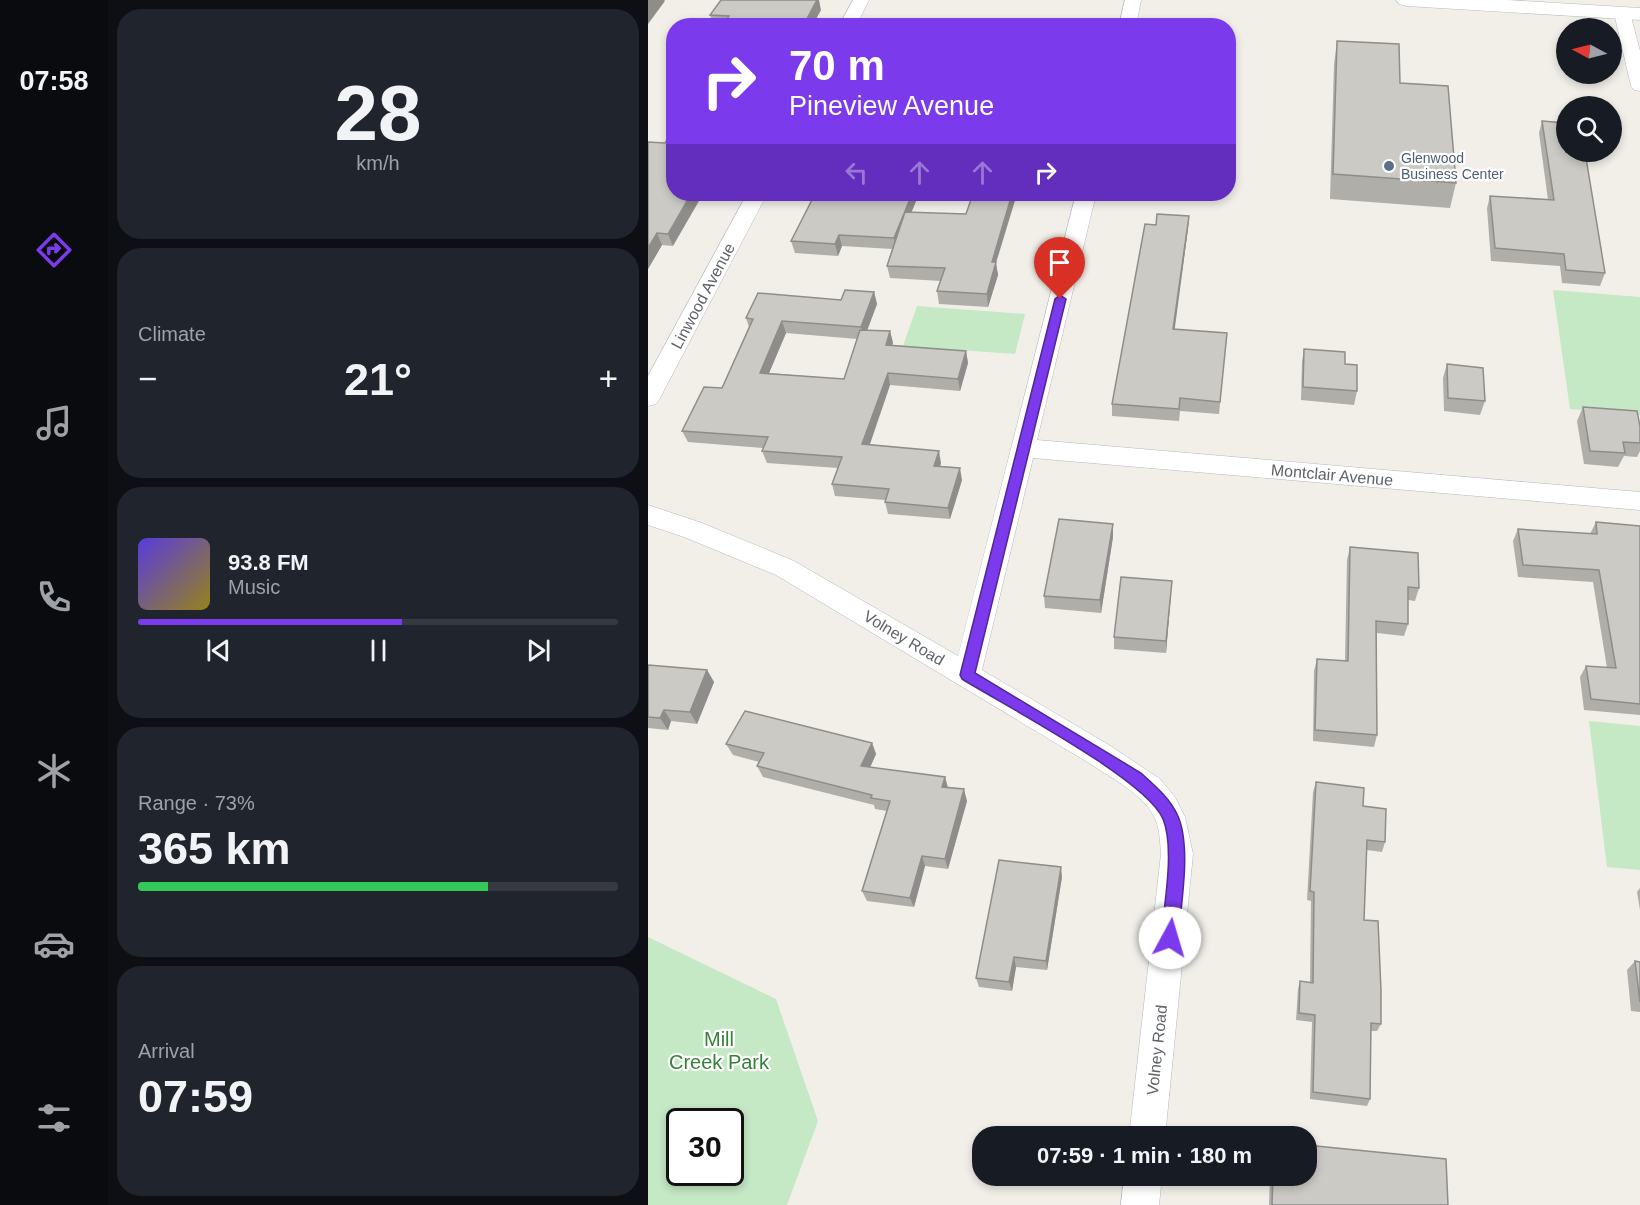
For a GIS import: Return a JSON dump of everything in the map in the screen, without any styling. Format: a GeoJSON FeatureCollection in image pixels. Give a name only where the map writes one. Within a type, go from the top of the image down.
{"type":"FeatureCollection","features":[{"type":"Feature","properties":{"kind":"main road"},"geometry":{"type":"LineString","coordinates":[[1406,0],[1631,13]]}},
{"type":"Feature","properties":{"kind":"street"},"geometry":{"type":"LineString","coordinates":[[851,18],[861,0]]}},
{"type":"Feature","properties":{"kind":"street"},"geometry":{"type":"LineString","coordinates":[[1129,18],[1133,0]]}},
{"type":"Feature","properties":{"kind":"street"},"geometry":{"type":"LineString","coordinates":[[1631,13],[1640,86]]}},
{"type":"Feature","properties":{"kind":"street","name":"Linwood Avenue"},"geometry":{"type":"LineString","coordinates":[[648,398],[753,201]]}},
{"type":"Feature","properties":{"kind":"street"},"geometry":{"type":"LineString","coordinates":[[967,675],[1084,201]]}},
{"type":"Feature","properties":{"kind":"street","name":"Montclair Avenue"},"geometry":{"type":"LineString","coordinates":[[1024,448],[1640,501]]}},
{"type":"Feature","properties":{"kind":"street","name":"Volney Road"},"geometry":{"type":"LineString","coordinates":[[648,515],[693,530],[785,568],[967,675],[1135,778],[1154,795],[1171,817],[1177,854],[1175,893],[1148,1126]]}},
{"type":"Feature","properties":{"kind":"street"},"geometry":{"type":"LineString","coordinates":[[1140,1205],[1142,1186]]}},
{"type":"Feature","properties":{"kind":"green space"},"geometry":{"type":"Polygon","coordinates":[[[1553,290],[1640,297],[1640,415],[1570,409],[1553,290]]]}},
{"type":"Feature","properties":{"kind":"green space"},"geometry":{"type":"Polygon","coordinates":[[[917,306],[1025,314],[1015,354],[903,346],[917,306]]]}},
{"type":"Feature","properties":{"kind":"green space"},"geometry":{"type":"Polygon","coordinates":[[[1589,721],[1640,726],[1640,870],[1607,867],[1589,721]]]}},
{"type":"Feature","properties":{"kind":"green space","name":"Mill Creek Park"},"geometry":{"type":"Polygon","coordinates":[[[648,937],[776,999],[818,1121],[787,1205],[648,1205],[648,937]]]}},
{"type":"Feature","properties":{"kind":"building"},"geometry":{"type":"Polygon","coordinates":[[[721,0],[817,0],[807,18],[728,18],[729,16],[710,15],[721,0]]]}},
{"type":"Feature","properties":{"kind":"building","name":"Glenwood Business Center"},"geometry":{"type":"Polygon","coordinates":[[[1337,41],[1399,44],[1400,83],[1448,86],[1456,183],[1333,174],[1337,41]]]}},
{"type":"Feature","properties":{"kind":"building"},"geometry":{"type":"Polygon","coordinates":[[[1542,121],[1556,122],[1556,162],[1587,162],[1605,273],[1566,270],[1564,254],[1495,248],[1490,196],[1554,200],[1542,121]]]}},
{"type":"Feature","properties":{"kind":"building"},"geometry":{"type":"Polygon","coordinates":[[[648,142],[665,143],[666,201],[687,201],[668,234],[657,233],[648,248],[648,142]]]}},
{"type":"Feature","properties":{"kind":"building"},"geometry":{"type":"Polygon","coordinates":[[[811,201],[909,201],[894,238],[839,235],[835,244],[791,241],[811,201]]]}},
{"type":"Feature","properties":{"kind":"building"},"geometry":{"type":"Polygon","coordinates":[[[971,201],[1010,201],[992,262],[996,262],[987,294],[937,291],[945,268],[887,266],[905,212],[966,214],[971,201]]]}},
{"type":"Feature","properties":{"kind":"building"},"geometry":{"type":"Polygon","coordinates":[[[1157,214],[1189,216],[1173,329],[1227,333],[1220,402],[1180,398],[1179,409],[1112,404],[1145,224],[1156,225],[1157,214]]]}},
{"type":"Feature","properties":{"kind":"building"},"geometry":{"type":"Polygon","coordinates":[[[845,290],[874,292],[861,327],[782,321],[760,373],[844,379],[860,330],[890,331],[886,345],[966,351],[958,379],[888,373],[862,444],[939,451],[934,466],[960,468],[948,508],[885,502],[889,489],[832,484],[842,457],[762,451],[768,437],[682,431],[704,387],[722,388],[753,319],[746,318],[758,293],[841,300],[845,290]]]}},
{"type":"Feature","properties":{"kind":"building"},"geometry":{"type":"Polygon","coordinates":[[[1304,349],[1345,352],[1345,364],[1357,365],[1357,391],[1303,387],[1304,349]]]}},
{"type":"Feature","properties":{"kind":"building"},"geometry":{"type":"Polygon","coordinates":[[[1447,364],[1483,368],[1485,401],[1448,398],[1447,364]]]}},
{"type":"Feature","properties":{"kind":"building"},"geometry":{"type":"Polygon","coordinates":[[[1583,407],[1637,411],[1640,443],[1623,442],[1625,453],[1590,451],[1583,407]]]}},
{"type":"Feature","properties":{"kind":"building"},"geometry":{"type":"Polygon","coordinates":[[[1059,519],[1113,524],[1100,600],[1044,596],[1059,519]]]}},
{"type":"Feature","properties":{"kind":"building"},"geometry":{"type":"Polygon","coordinates":[[[1596,522],[1640,526],[1640,704],[1591,699],[1586,666],[1616,668],[1599,570],[1523,565],[1518,529],[1597,534],[1596,522]]]}},
{"type":"Feature","properties":{"kind":"building"},"geometry":{"type":"Polygon","coordinates":[[[1350,547],[1418,553],[1419,588],[1408,587],[1408,624],[1376,621],[1377,735],[1315,730],[1317,659],[1348,661],[1350,547]]]}},
{"type":"Feature","properties":{"kind":"building"},"geometry":{"type":"Polygon","coordinates":[[[1121,577],[1172,581],[1166,641],[1114,637],[1121,577]]]}},
{"type":"Feature","properties":{"kind":"building"},"geometry":{"type":"Polygon","coordinates":[[[648,665],[707,670],[690,712],[664,710],[660,718],[648,717],[648,665]]]}},
{"type":"Feature","properties":{"kind":"building"},"geometry":{"type":"Polygon","coordinates":[[[745,711],[872,743],[861,766],[945,777],[942,787],[964,789],[945,859],[922,856],[910,898],[862,891],[890,801],[871,798],[872,795],[757,766],[764,753],[726,744],[745,711]]]}},
{"type":"Feature","properties":{"kind":"building"},"geometry":{"type":"Polygon","coordinates":[[[1316,782],[1364,788],[1363,806],[1386,809],[1385,842],[1367,840],[1364,920],[1378,921],[1381,991],[1381,1024],[1371,1023],[1370,1099],[1313,1092],[1315,1015],[1299,1013],[1300,981],[1313,983],[1314,892],[1310,891],[1316,782]]]}},
{"type":"Feature","properties":{"kind":"building"},"geometry":{"type":"Polygon","coordinates":[[[999,860],[1061,867],[1046,961],[1014,957],[1009,982],[976,978],[999,860]]]}},
{"type":"Feature","properties":{"kind":"building"},"geometry":{"type":"Polygon","coordinates":[[[1635,961],[1640,962],[1640,1002],[1635,961]]]}},
{"type":"Feature","properties":{"kind":"building"},"geometry":{"type":"Polygon","coordinates":[[[1317,1146],[1446,1159],[1448,1205],[1272,1205],[1273,1186],[1317,1186],[1317,1146]]]}},
{"type":"Feature","properties":{"kind":"place","name":"Glenwood Business Center"},"geometry":{"type":"Point","coordinates":[1389,166]}},
{"type":"Feature","properties":{"kind":"route"},"geometry":{"type":"LineString","coordinates":[[1060,299],[967,675],[1135,778],[1154,795],[1171,817],[1177,854],[1170,938]]}}]}
